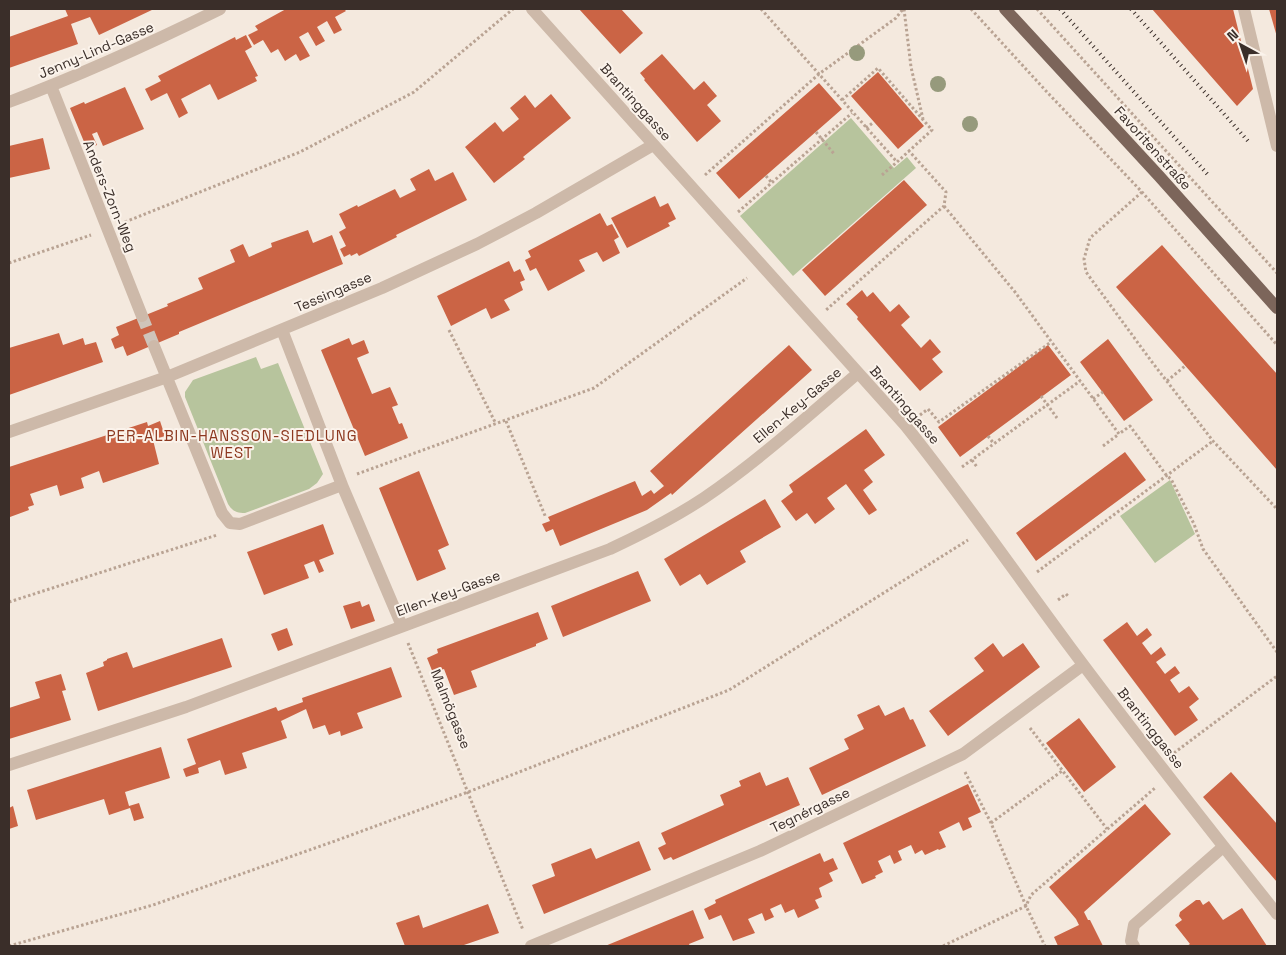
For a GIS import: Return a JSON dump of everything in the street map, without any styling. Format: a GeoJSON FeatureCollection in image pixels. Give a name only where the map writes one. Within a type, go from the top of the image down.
{"type":"FeatureCollection","features":[{"type":"Feature","properties":{"kind":"main road","name":"Favoritenstraße"},"geometry":{"type":"LineString","coordinates":[[1004,9],[1159,176],[1277,308]]}},
{"type":"Feature","properties":{"kind":"street","name":"Jenny-Lind-Gasse"},"geometry":{"type":"LineString","coordinates":[[9,102],[148,45],[220,9]]}},
{"type":"Feature","properties":{"kind":"street","name":"Brantinggasse"},"geometry":{"type":"LineString","coordinates":[[532,9],[905,425],[946,476],[1083,665],[1277,914]]}},
{"type":"Feature","properties":{"kind":"street"},"geometry":{"type":"LineString","coordinates":[[1244,9],[1277,146]]}},
{"type":"Feature","properties":{"kind":"street","name":"Anders-Zorn-Weg"},"geometry":{"type":"LineString","coordinates":[[51,86],[142,316]]}},
{"type":"Feature","properties":{"kind":"street","name":"Tessingasse"},"geometry":{"type":"LineString","coordinates":[[9,432],[168,377],[382,288],[477,244],[579,189],[654,145]]}},
{"type":"Feature","properties":{"kind":"street"},"geometry":{"type":"LineString","coordinates":[[282,330],[342,485],[402,626]]}},
{"type":"Feature","properties":{"kind":"street"},"geometry":{"type":"LineString","coordinates":[[154,346],[222,513],[230,523],[240,524],[249,521],[342,485]]}},
{"type":"Feature","properties":{"kind":"street","name":"Ellen-Key-Gasse"},"geometry":{"type":"LineString","coordinates":[[9,765],[186,707],[610,549],[640,535],[703,498],[758,456],[858,373]]}},
{"type":"Feature","properties":{"kind":"street","name":"Tegnérgasse"},"geometry":{"type":"LineString","coordinates":[[528,942],[760,851],[963,754],[1083,665]]}},
{"type":"Feature","properties":{"kind":"street"},"geometry":{"type":"LineString","coordinates":[[1134,946],[1131,941],[1134,925],[1223,847]]}},
{"type":"Feature","properties":{"kind":"path"},"geometry":{"type":"LineString","coordinates":[[9,263],[107,229],[300,152],[414,92],[514,9]]}},
{"type":"Feature","properties":{"kind":"path"},"geometry":{"type":"LineString","coordinates":[[761,9],[897,162]]}},
{"type":"Feature","properties":{"kind":"path"},"geometry":{"type":"LineString","coordinates":[[691,187],[819,74],[896,18],[903,9]]}},
{"type":"Feature","properties":{"kind":"path"},"geometry":{"type":"LineString","coordinates":[[903,9],[911,67],[924,120]]}},
{"type":"Feature","properties":{"kind":"path"},"geometry":{"type":"LineString","coordinates":[[972,9],[1046,91],[1142,192],[1277,345]]}},
{"type":"Feature","properties":{"kind":"path"},"geometry":{"type":"LineString","coordinates":[[1038,9],[1277,273]]}},
{"type":"Feature","properties":{"kind":"path"},"geometry":{"type":"LineString","coordinates":[[842,100],[878,68],[932,130],[882,175]]}},
{"type":"Feature","properties":{"kind":"path"},"geometry":{"type":"LineString","coordinates":[[725,224],[753,203],[772,183],[852,113]]}},
{"type":"Feature","properties":{"kind":"path"},"geometry":{"type":"LineString","coordinates":[[866,128],[874,122]]}},
{"type":"Feature","properties":{"kind":"path"},"geometry":{"type":"LineString","coordinates":[[816,132],[835,155]]}},
{"type":"Feature","properties":{"kind":"path"},"geometry":{"type":"LineString","coordinates":[[812,322],[944,206],[946,192],[909,151]]}},
{"type":"Feature","properties":{"kind":"path"},"geometry":{"type":"LineString","coordinates":[[766,176],[772,183]]}},
{"type":"Feature","properties":{"kind":"path"},"geometry":{"type":"LineString","coordinates":[[1142,192],[1090,238],[1084,259],[1086,272],[1213,441],[1277,509]]}},
{"type":"Feature","properties":{"kind":"path"},"geometry":{"type":"LineString","coordinates":[[944,206],[1015,292],[1119,434]]}},
{"type":"Feature","properties":{"kind":"path"},"geometry":{"type":"LineString","coordinates":[[342,485],[357,473],[594,388],[762,267]]}},
{"type":"Feature","properties":{"kind":"path"},"geometry":{"type":"LineString","coordinates":[[449,330],[496,424]]}},
{"type":"Feature","properties":{"kind":"path"},"geometry":{"type":"LineString","coordinates":[[905,425],[928,409],[939,422],[1051,342]]}},
{"type":"Feature","properties":{"kind":"path"},"geometry":{"type":"LineString","coordinates":[[1167,381],[1185,366]]}},
{"type":"Feature","properties":{"kind":"path"},"geometry":{"type":"LineString","coordinates":[[946,476],[972,460],[1080,381]]}},
{"type":"Feature","properties":{"kind":"path"},"geometry":{"type":"LineString","coordinates":[[1093,398],[1103,392]]}},
{"type":"Feature","properties":{"kind":"path"},"geometry":{"type":"LineString","coordinates":[[1041,396],[1057,418]]}},
{"type":"Feature","properties":{"kind":"path"},"geometry":{"type":"LineString","coordinates":[[506,420],[546,518]]}},
{"type":"Feature","properties":{"kind":"path"},"geometry":{"type":"LineString","coordinates":[[1103,446],[1130,426],[1171,479],[1194,524],[1203,549],[1277,652]]}},
{"type":"Feature","properties":{"kind":"path"},"geometry":{"type":"LineString","coordinates":[[988,436],[994,444]]}},
{"type":"Feature","properties":{"kind":"path"},"geometry":{"type":"LineString","coordinates":[[1023,583],[1213,441]]}},
{"type":"Feature","properties":{"kind":"path"},"geometry":{"type":"LineString","coordinates":[[972,460],[977,467]]}},
{"type":"Feature","properties":{"kind":"path"},"geometry":{"type":"LineString","coordinates":[[9,602],[216,536],[230,523]]}},
{"type":"Feature","properties":{"kind":"path"},"geometry":{"type":"LineString","coordinates":[[9,946],[153,905],[468,792],[729,690],[985,529]]}},
{"type":"Feature","properties":{"kind":"path","name":"Malmögasse"},"geometry":{"type":"LineString","coordinates":[[402,626],[528,942]]}},
{"type":"Feature","properties":{"kind":"path"},"geometry":{"type":"LineString","coordinates":[[1159,764],[1277,676]]}},
{"type":"Feature","properties":{"kind":"path"},"geometry":{"type":"LineString","coordinates":[[1019,714],[1107,829]]}},
{"type":"Feature","properties":{"kind":"path"},"geometry":{"type":"LineString","coordinates":[[953,758],[968,775],[1045,946]]}},
{"type":"Feature","properties":{"kind":"path"},"geometry":{"type":"LineString","coordinates":[[991,823],[1062,771]]}},
{"type":"Feature","properties":{"kind":"path"},"geometry":{"type":"LineString","coordinates":[[943,946],[1026,906],[1031,895],[1168,776]]}},
{"type":"Feature","properties":{"kind":"green space"},"geometry":{"type":"Polygon","coordinates":[[[851,118],[894,168],[907,157],[916,168],[793,276],[740,216],[851,118]]]}},
{"type":"Feature","properties":{"kind":"green space"},"geometry":{"type":"Polygon","coordinates":[[[256,357],[261,369],[278,363],[323,474],[317,483],[309,489],[242,513],[233,510],[228,504],[185,397],[185,392],[193,380],[256,357]]]}},
{"type":"Feature","properties":{"kind":"green space"},"geometry":{"type":"Polygon","coordinates":[[[1170,480],[1195,534],[1155,563],[1120,516],[1170,480]]]}},
{"type":"Feature","properties":{"kind":"building"},"geometry":{"type":"Polygon","coordinates":[[[65,9],[154,9],[99,35],[90,17],[71,24],[78,44],[9,68],[9,37],[68,16],[65,9]]]}},
{"type":"Feature","properties":{"kind":"building"},"geometry":{"type":"Polygon","coordinates":[[[286,9],[344,9],[346,11],[335,17],[342,30],[334,34],[327,21],[317,27],[325,41],[316,46],[308,32],[299,37],[310,56],[300,61],[296,54],[285,61],[278,49],[271,53],[263,40],[254,45],[248,35],[258,30],[255,26],[286,9]]]}},
{"type":"Feature","properties":{"kind":"building"},"geometry":{"type":"Polygon","coordinates":[[[579,9],[621,9],[643,33],[620,54],[579,9]]]}},
{"type":"Feature","properties":{"kind":"building"},"geometry":{"type":"Polygon","coordinates":[[[1152,9],[1233,9],[1253,89],[1237,106],[1152,9]]]}},
{"type":"Feature","properties":{"kind":"building"},"geometry":{"type":"Polygon","coordinates":[[[1269,9],[1277,9],[1277,37],[1269,9]]]}},
{"type":"Feature","properties":{"kind":"building"},"geometry":{"type":"Polygon","coordinates":[[[246,35],[252,47],[245,51],[258,76],[255,77],[257,81],[218,100],[210,84],[181,99],[188,113],[179,118],[167,93],[151,101],[145,89],[161,81],[158,76],[235,37],[236,40],[246,35]]]}},
{"type":"Feature","properties":{"kind":"building"},"geometry":{"type":"Polygon","coordinates":[[[662,54],[694,90],[704,81],[717,96],[707,105],[721,121],[697,142],[640,73],[662,54]]]}},
{"type":"Feature","properties":{"kind":"building"},"geometry":{"type":"Polygon","coordinates":[[[878,72],[924,126],[898,149],[851,96],[878,72]]]}},
{"type":"Feature","properties":{"kind":"building"},"geometry":{"type":"Polygon","coordinates":[[[819,83],[842,109],[739,199],[716,173],[819,83]]]}},
{"type":"Feature","properties":{"kind":"building"},"geometry":{"type":"Polygon","coordinates":[[[125,87],[144,129],[103,146],[97,132],[92,134],[97,145],[87,149],[70,108],[84,102],[85,104],[125,87]]]}},
{"type":"Feature","properties":{"kind":"building"},"geometry":{"type":"Polygon","coordinates":[[[551,94],[571,118],[523,157],[525,159],[494,183],[465,147],[495,122],[503,132],[519,119],[510,108],[525,95],[535,108],[551,94]]]}},
{"type":"Feature","properties":{"kind":"building"},"geometry":{"type":"Polygon","coordinates":[[[43,138],[50,169],[9,178],[9,146],[43,138]]]}},
{"type":"Feature","properties":{"kind":"building"},"geometry":{"type":"Polygon","coordinates":[[[429,169],[435,181],[453,172],[467,200],[396,235],[397,237],[359,256],[357,253],[344,257],[340,249],[346,246],[339,232],[346,228],[339,214],[395,189],[400,198],[416,190],[410,179],[429,169]]]}},
{"type":"Feature","properties":{"kind":"building"},"geometry":{"type":"Polygon","coordinates":[[[904,180],[927,205],[825,296],[802,270],[904,180]]]}},
{"type":"Feature","properties":{"kind":"building"},"geometry":{"type":"Polygon","coordinates":[[[655,196],[660,207],[668,203],[676,219],[668,223],[670,226],[627,248],[611,218],[655,196]]]}},
{"type":"Feature","properties":{"kind":"building"},"geometry":{"type":"Polygon","coordinates":[[[600,213],[607,226],[612,224],[619,237],[614,240],[620,253],[603,262],[597,252],[579,260],[585,271],[548,291],[536,268],[530,271],[525,260],[531,257],[528,251],[600,213]]]}},
{"type":"Feature","properties":{"kind":"building"},"geometry":{"type":"Polygon","coordinates":[[[308,230],[313,243],[332,235],[343,264],[179,332],[179,334],[127,356],[123,346],[115,349],[111,339],[119,335],[116,327],[168,306],[167,304],[203,289],[198,278],[235,262],[230,250],[243,244],[249,257],[272,247],[271,243],[308,230]]]}},
{"type":"Feature","properties":{"kind":"building"},"geometry":{"type":"Polygon","coordinates":[[[1162,245],[1277,374],[1277,470],[1116,287],[1162,245]]]}},
{"type":"Feature","properties":{"kind":"building"},"geometry":{"type":"Polygon","coordinates":[[[509,261],[514,272],[520,269],[525,280],[520,282],[523,290],[504,300],[510,310],[491,319],[486,308],[451,326],[437,296],[509,261]]]}},
{"type":"Feature","properties":{"kind":"building"},"geometry":{"type":"Polygon","coordinates":[[[862,290],[867,297],[873,292],[890,312],[899,304],[910,317],[901,325],[921,348],[930,339],[941,352],[932,359],[943,372],[920,391],[846,304],[862,290]]]}},
{"type":"Feature","properties":{"kind":"building"},"geometry":{"type":"Polygon","coordinates":[[[59,333],[63,345],[83,338],[85,345],[96,342],[103,362],[9,395],[9,348],[59,333]]]}},
{"type":"Feature","properties":{"kind":"building"},"geometry":{"type":"Polygon","coordinates":[[[349,338],[352,345],[364,340],[369,353],[357,358],[372,394],[390,387],[398,405],[392,407],[399,424],[402,423],[408,438],[365,456],[321,350],[349,338]]]}},
{"type":"Feature","properties":{"kind":"building"},"geometry":{"type":"Polygon","coordinates":[[[1108,339],[1153,400],[1124,421],[1080,362],[1108,339]]]}},
{"type":"Feature","properties":{"kind":"building"},"geometry":{"type":"Polygon","coordinates":[[[789,345],[812,370],[672,495],[671,493],[647,510],[560,546],[553,529],[546,532],[542,524],[550,521],[548,517],[635,481],[642,496],[651,490],[654,494],[664,486],[650,471],[789,345]]]}},
{"type":"Feature","properties":{"kind":"building"},"geometry":{"type":"Polygon","coordinates":[[[1048,345],[1071,375],[960,457],[938,427],[1048,345]]]}},
{"type":"Feature","properties":{"kind":"building"},"geometry":{"type":"Polygon","coordinates":[[[160,421],[165,436],[153,440],[159,464],[103,483],[99,471],[81,478],[84,488],[60,496],[57,485],[30,494],[34,505],[28,507],[29,510],[10,517],[9,467],[147,422],[148,426],[160,421]]]}},
{"type":"Feature","properties":{"kind":"building"},"geometry":{"type":"Polygon","coordinates":[[[866,429],[885,455],[864,470],[873,482],[863,490],[877,510],[869,515],[846,484],[827,498],[835,509],[815,524],[807,513],[796,521],[781,501],[793,492],[789,485],[866,429]]]}},
{"type":"Feature","properties":{"kind":"building"},"geometry":{"type":"Polygon","coordinates":[[[1125,452],[1146,480],[1036,561],[1016,533],[1125,452]]]}},
{"type":"Feature","properties":{"kind":"building"},"geometry":{"type":"Polygon","coordinates":[[[419,471],[449,545],[438,550],[446,569],[417,581],[379,488],[419,471]]]}},
{"type":"Feature","properties":{"kind":"building"},"geometry":{"type":"Polygon","coordinates":[[[765,499],[781,527],[740,551],[746,562],[707,585],[700,574],[680,586],[664,559],[765,499]]]}},
{"type":"Feature","properties":{"kind":"building"},"geometry":{"type":"Polygon","coordinates":[[[323,524],[334,554],[319,560],[324,571],[319,573],[314,561],[304,565],[309,578],[264,595],[247,552],[323,524]]]}},
{"type":"Feature","properties":{"kind":"building"},"geometry":{"type":"Polygon","coordinates":[[[638,571],[651,601],[563,637],[551,606],[638,571]]]}},
{"type":"Feature","properties":{"kind":"building"},"geometry":{"type":"Polygon","coordinates":[[[360,601],[362,607],[369,604],[375,621],[351,629],[343,606],[360,601]]]}},
{"type":"Feature","properties":{"kind":"building"},"geometry":{"type":"Polygon","coordinates":[[[538,612],[548,639],[536,644],[536,646],[471,671],[477,687],[454,695],[444,669],[433,673],[427,658],[438,653],[437,649],[538,612]]]}},
{"type":"Feature","properties":{"kind":"building"},"geometry":{"type":"Polygon","coordinates":[[[1127,622],[1137,636],[1147,628],[1152,635],[1142,643],[1151,655],[1161,647],[1166,655],[1156,662],[1165,674],[1175,666],[1180,673],[1170,680],[1179,693],[1189,686],[1199,699],[1189,707],[1198,720],[1175,736],[1103,640],[1127,622]]]}},
{"type":"Feature","properties":{"kind":"building"},"geometry":{"type":"Polygon","coordinates":[[[287,628],[293,645],[278,651],[271,634],[287,628]]]}},
{"type":"Feature","properties":{"kind":"building"},"geometry":{"type":"Polygon","coordinates":[[[222,638],[232,667],[98,711],[86,673],[104,666],[103,662],[107,659],[127,652],[133,668],[222,638]]]}},
{"type":"Feature","properties":{"kind":"building"},"geometry":{"type":"Polygon","coordinates":[[[993,643],[1003,657],[1023,643],[1040,667],[948,736],[929,711],[984,671],[974,658],[993,643]]]}},
{"type":"Feature","properties":{"kind":"building"},"geometry":{"type":"Polygon","coordinates":[[[391,667],[402,697],[357,713],[363,728],[341,736],[340,731],[329,735],[325,725],[313,729],[306,709],[281,721],[287,738],[242,753],[247,768],[225,775],[220,760],[198,768],[199,773],[186,777],[183,769],[196,764],[187,739],[276,707],[278,711],[303,702],[302,698],[391,667]]]}},
{"type":"Feature","properties":{"kind":"building"},"geometry":{"type":"Polygon","coordinates":[[[61,674],[66,690],[62,691],[71,720],[9,739],[9,708],[40,698],[35,682],[61,674]]]}},
{"type":"Feature","properties":{"kind":"building"},"geometry":{"type":"Polygon","coordinates":[[[879,705],[885,716],[904,707],[910,720],[913,719],[926,746],[822,795],[809,768],[849,749],[844,739],[864,729],[857,715],[879,705]]]}},
{"type":"Feature","properties":{"kind":"building"},"geometry":{"type":"Polygon","coordinates":[[[1079,718],[1116,767],[1084,792],[1046,743],[1079,718]]]}},
{"type":"Feature","properties":{"kind":"building"},"geometry":{"type":"Polygon","coordinates":[[[161,747],[170,778],[125,792],[129,806],[139,803],[144,818],[134,821],[130,808],[109,815],[104,799],[36,820],[27,790],[161,747]]]}},
{"type":"Feature","properties":{"kind":"building"},"geometry":{"type":"Polygon","coordinates":[[[760,772],[766,786],[788,777],[800,805],[673,860],[671,857],[664,860],[658,848],[666,844],[661,833],[724,805],[720,795],[741,786],[739,781],[760,772]]]}},
{"type":"Feature","properties":{"kind":"building"},"geometry":{"type":"Polygon","coordinates":[[[1231,772],[1277,824],[1277,882],[1203,797],[1231,772]]]}},
{"type":"Feature","properties":{"kind":"building"},"geometry":{"type":"Polygon","coordinates":[[[968,784],[981,812],[968,818],[972,827],[963,831],[959,822],[939,832],[946,847],[939,850],[925,855],[922,850],[915,854],[911,845],[898,851],[902,860],[894,864],[890,855],[878,861],[883,872],[875,876],[876,878],[862,884],[843,843],[968,784]]]}},
{"type":"Feature","properties":{"kind":"building"},"geometry":{"type":"Polygon","coordinates":[[[1145,804],[1171,834],[1084,912],[1103,946],[1058,946],[1054,937],[1079,925],[1049,887],[1145,804]]]}},
{"type":"Feature","properties":{"kind":"building"},"geometry":{"type":"Polygon","coordinates":[[[13,806],[18,826],[9,829],[9,808],[13,806]]]}},
{"type":"Feature","properties":{"kind":"building"},"geometry":{"type":"Polygon","coordinates":[[[639,841],[651,870],[544,914],[532,885],[555,876],[551,864],[591,848],[596,859],[639,841]]]}},
{"type":"Feature","properties":{"kind":"building"},"geometry":{"type":"Polygon","coordinates":[[[820,853],[824,862],[833,858],[838,869],[829,873],[833,881],[819,888],[822,897],[815,900],[819,908],[798,918],[794,909],[785,913],[781,904],[770,909],[774,917],[765,921],[762,913],[748,919],[755,933],[733,941],[721,915],[709,920],[704,909],[716,903],[715,900],[820,853]]]}},
{"type":"Feature","properties":{"kind":"building"},"geometry":{"type":"Polygon","coordinates":[[[1196,900],[1200,900],[1203,905],[1209,901],[1223,920],[1242,908],[1267,946],[1187,946],[1190,944],[1175,925],[1182,920],[1179,916],[1180,912],[1196,900]]]}},
{"type":"Feature","properties":{"kind":"building"},"geometry":{"type":"Polygon","coordinates":[[[488,904],[499,933],[461,946],[405,946],[396,923],[419,915],[423,928],[488,904]]]}},
{"type":"Feature","properties":{"kind":"building"},"geometry":{"type":"Polygon","coordinates":[[[693,910],[704,938],[689,944],[690,946],[605,946],[693,910]]]}},
{"type":"Feature","properties":{"kind":"tunnel"},"geometry":{"type":"LineString","coordinates":[[142,316],[154,346]]}},
{"type":"Feature","properties":{"kind":"railway"},"geometry":{"type":"LineString","coordinates":[[1060,9],[1209,176]]}},
{"type":"Feature","properties":{"kind":"railway"},"geometry":{"type":"LineString","coordinates":[[1131,9],[1248,141]]}},
{"type":"Feature","properties":{"kind":"district","name":"PER-ALBIN-HANSSON-SIEDLUNG WEST"},"geometry":{"type":"Point","coordinates":[232,444]}}]}
